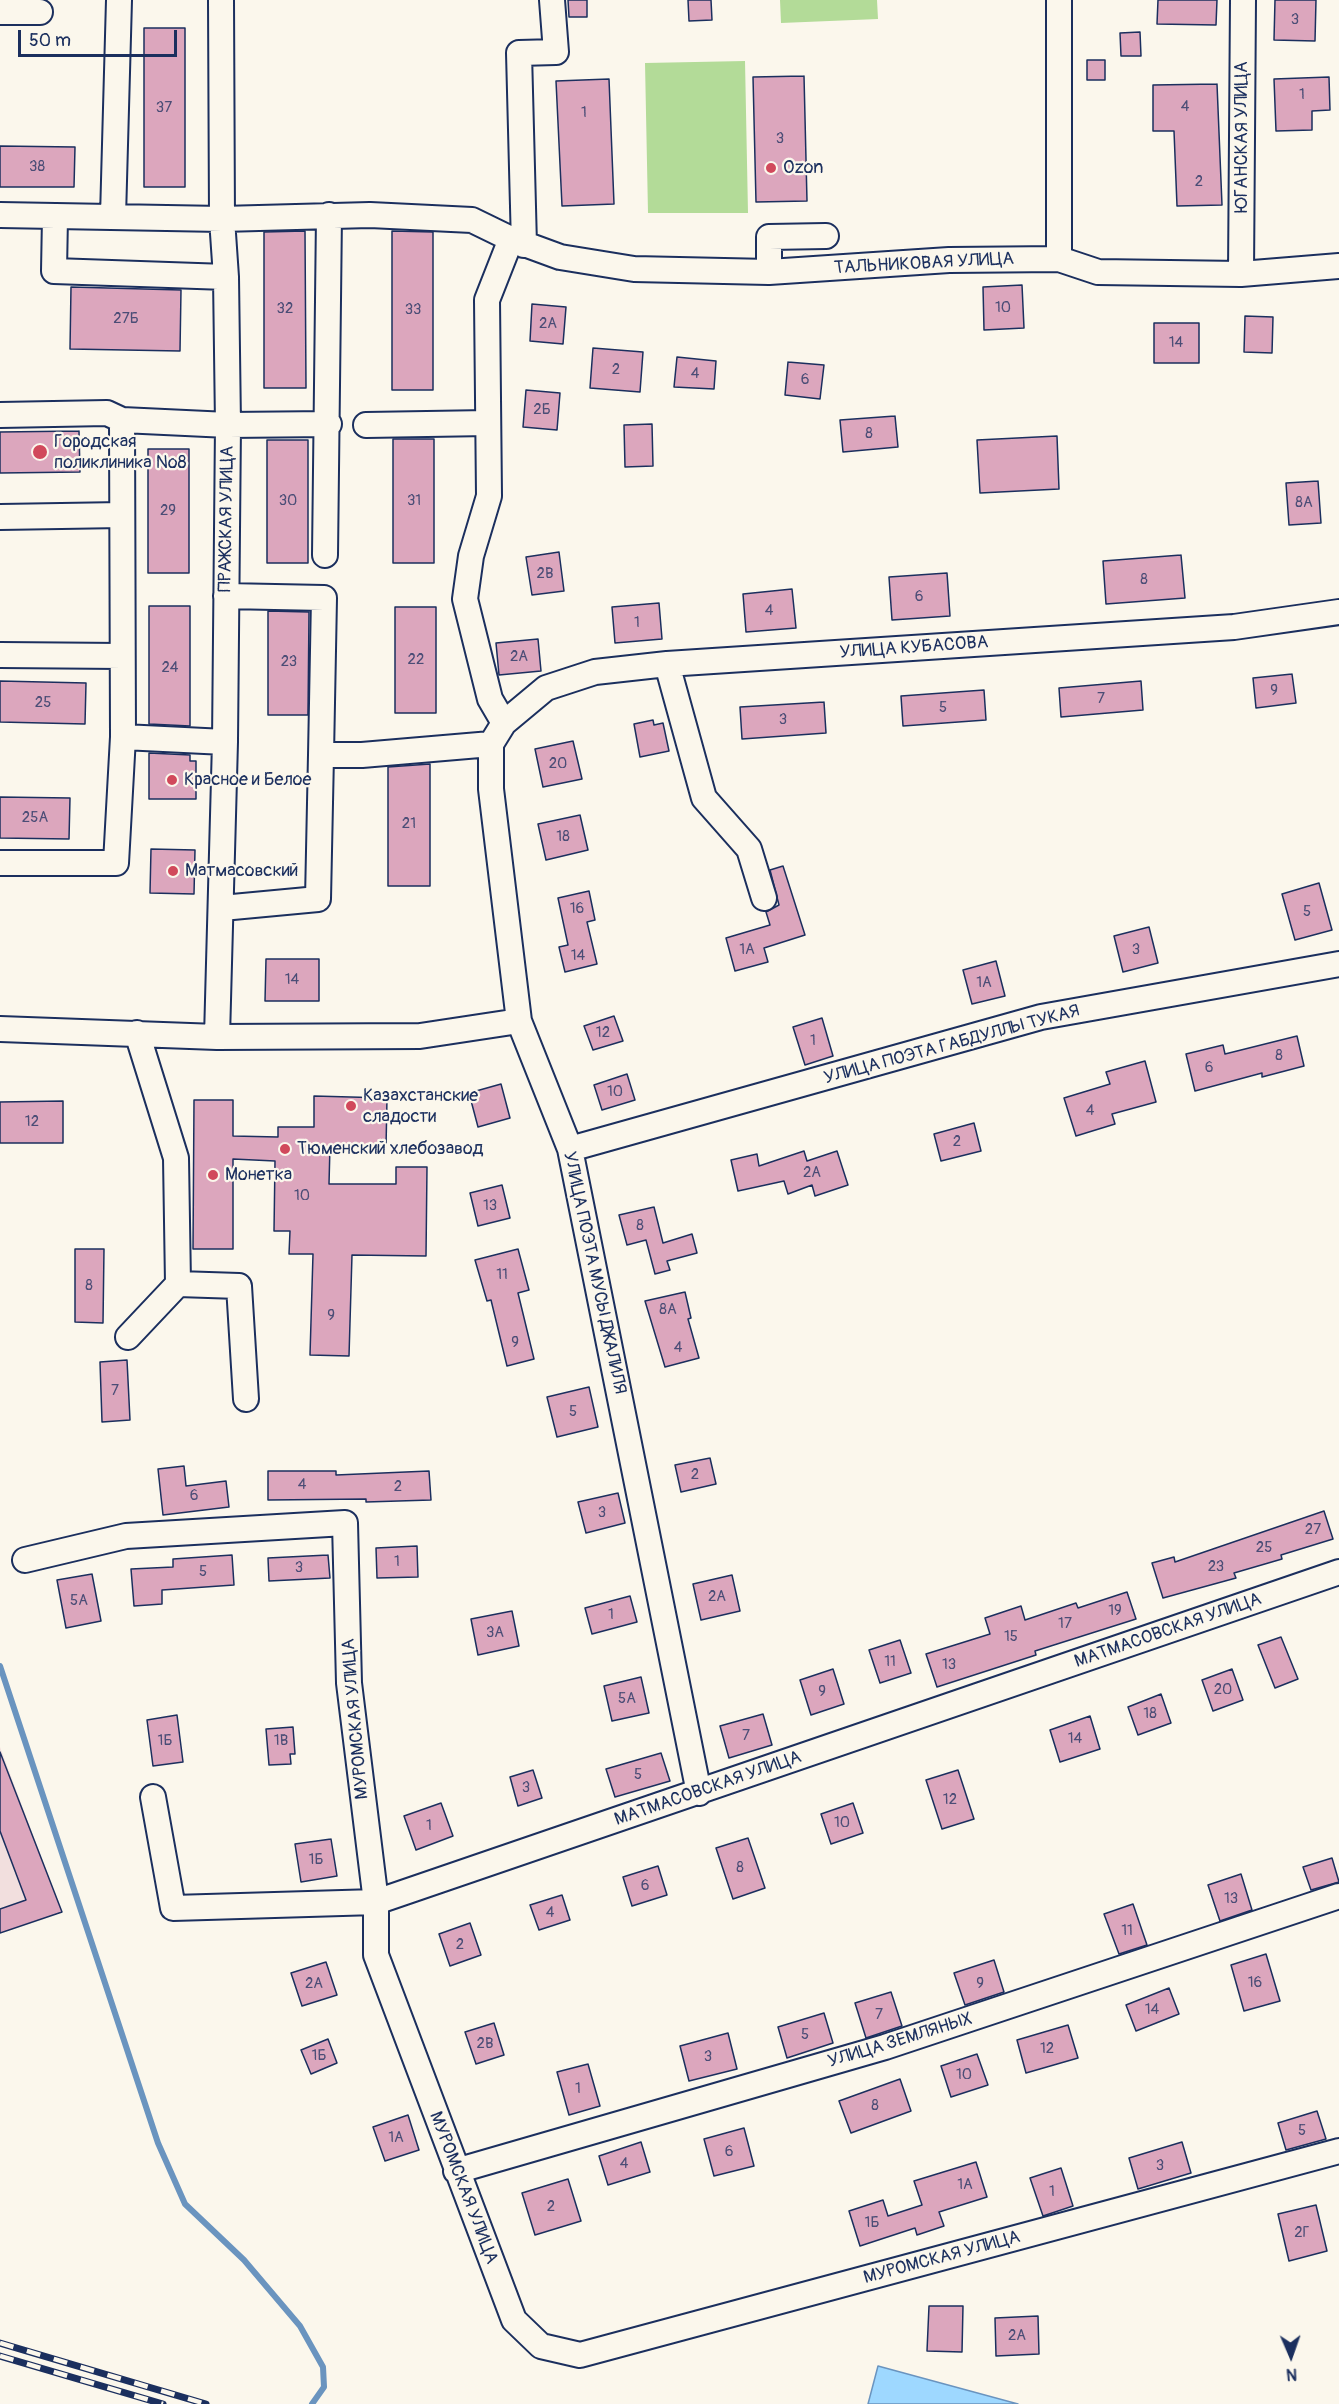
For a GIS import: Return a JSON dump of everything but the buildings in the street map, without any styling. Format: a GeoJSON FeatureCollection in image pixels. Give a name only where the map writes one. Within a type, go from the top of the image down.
{"type":"FeatureCollection","features":[{"type":"Feature","properties":{"kind":"street"},"geometry":{"type":"LineString","coordinates":[[113,217],[119,0]]}},
{"type":"Feature","properties":{"kind":"street","name":"ПРАЖСКАЯ УЛИЦА"},"geometry":{"type":"LineString","coordinates":[[217,1037],[225,742],[228,425],[226,277],[222,219],[221,0]]}},
{"type":"Feature","properties":{"kind":"street"},"geometry":{"type":"LineString","coordinates":[[321,755],[362,755],[491,744],[504,723],[490,699],[465,599],[471,556],[489,496],[487,300],[518,242],[519,52],[556,52],[552,0]]}},
{"type":"Feature","properties":{"kind":"street"},"geometry":{"type":"LineString","coordinates":[[1059,0],[1059,260]]}},
{"type":"Feature","properties":{"kind":"street","name":"ЮГАНСКАЯ УЛИЦА"},"geometry":{"type":"LineString","coordinates":[[1241,274],[1243,0]]}},
{"type":"Feature","properties":{"kind":"street"},"geometry":{"type":"LineString","coordinates":[[0,12],[40,12]]}},
{"type":"Feature","properties":{"kind":"street","name":"ТАЛЬНИКОВАЯ УЛИЦА"},"geometry":{"type":"LineString","coordinates":[[0,215],[222,219],[329,215],[471,220],[518,242],[560,257],[634,269],[769,272],[949,261],[1059,260],[1098,272],[1241,274],[1339,266]]}},
{"type":"Feature","properties":{"kind":"street"},"geometry":{"type":"LineString","coordinates":[[326,555],[329,424],[329,215]]}},
{"type":"Feature","properties":{"kind":"street"},"geometry":{"type":"LineString","coordinates":[[55,217],[54,271],[226,277]]}},
{"type":"Feature","properties":{"kind":"street"},"geometry":{"type":"LineString","coordinates":[[769,272],[769,237],[826,236]]}},
{"type":"Feature","properties":{"kind":"street"},"geometry":{"type":"LineString","coordinates":[[0,415],[107,413],[122,420],[228,425],[329,424]]}},
{"type":"Feature","properties":{"kind":"street"},"geometry":{"type":"LineString","coordinates":[[0,863],[116,863],[123,737],[122,420]]}},
{"type":"Feature","properties":{"kind":"street"},"geometry":{"type":"LineString","coordinates":[[366,425],[488,423]]}},
{"type":"Feature","properties":{"kind":"street"},"geometry":{"type":"LineString","coordinates":[[0,517],[122,515]]}},
{"type":"Feature","properties":{"kind":"street"},"geometry":{"type":"LineString","coordinates":[[222,908],[318,899],[324,598],[226,596]]}},
{"type":"Feature","properties":{"kind":"street","name":"УЛИЦА КУБАСОВА"},"geometry":{"type":"LineString","coordinates":[[504,723],[546,688],[595,672],[667,664],[1234,627],[1339,612]]}},
{"type":"Feature","properties":{"kind":"street"},"geometry":{"type":"LineString","coordinates":[[0,655],[122,656]]}},
{"type":"Feature","properties":{"kind":"street"},"geometry":{"type":"LineString","coordinates":[[667,664],[704,798],[749,849],[764,898]]}},
{"type":"Feature","properties":{"kind":"street"},"geometry":{"type":"LineString","coordinates":[[123,737],[225,742]]}},
{"type":"Feature","properties":{"kind":"street","name":"УЛИЦА ПОЭТА МУСЫ ДЖАЛИЛЯ"},"geometry":{"type":"LineString","coordinates":[[491,744],[491,789],[519,1021],[570,1149],[699,1793]]}},
{"type":"Feature","properties":{"kind":"street","name":"УЛИЦА ПОЭТА ГАБДУЛЛЫ ТУКАЯ"},"geometry":{"type":"LineString","coordinates":[[570,1149],[1041,1017],[1339,964]]}},
{"type":"Feature","properties":{"kind":"street"},"geometry":{"type":"LineString","coordinates":[[0,1029],[217,1037],[420,1036],[519,1021]]}},
{"type":"Feature","properties":{"kind":"street"},"geometry":{"type":"LineString","coordinates":[[128,1337],[178,1284],[177,1158],[137,1033]]}},
{"type":"Feature","properties":{"kind":"street"},"geometry":{"type":"LineString","coordinates":[[178,1284],[239,1286],[246,1399]]}},
{"type":"Feature","properties":{"kind":"street","name":"МУРОМСКАЯ УЛИЦА"},"geometry":{"type":"LineString","coordinates":[[25,1560],[126,1536],[345,1523],[349,1683],[376,1902],[375,1955],[513,2320],[541,2346],[580,2355],[1339,2151]]}},
{"type":"Feature","properties":{"kind":"street","name":"МАТМАСОВСКАЯ УЛИЦА"},"geometry":{"type":"LineString","coordinates":[[153,1797],[172,1908],[376,1902],[1339,1572]]}},
{"type":"Feature","properties":{"kind":"street","name":"УЛИЦА ЗЕМЛЯНЫХ"},"geometry":{"type":"LineString","coordinates":[[456,2171],[885,2047],[1339,1896]]}},
{"type":"Feature","properties":{"kind":"shaded area"},"geometry":{"type":"Polygon","coordinates":[[[0,1747],[62,1912],[0,1933],[0,1747]]]}},
{"type":"Feature","properties":{"kind":"green space"},"geometry":{"type":"Polygon","coordinates":[[[780,0],[877,0],[878,19],[781,23],[780,0]]]}},
{"type":"Feature","properties":{"kind":"green space"},"geometry":{"type":"Polygon","coordinates":[[[745,61],[748,213],[648,213],[645,63],[745,61]]]}},
{"type":"Feature","properties":{"kind":"water"},"geometry":{"type":"Polygon","coordinates":[[[878,2366],[1018,2404],[868,2404],[878,2366]]]}},
{"type":"Feature","properties":{"kind":"waterway"},"geometry":{"type":"LineString","coordinates":[[0,1666],[158,2143],[185,2204],[244,2260],[300,2326],[323,2367],[324,2387],[312,2404]]}},
{"type":"Feature","properties":{"kind":"railway"},"geometry":{"type":"LineString","coordinates":[[0,2343],[206,2404]]}},
{"type":"Feature","properties":{"kind":"railway"},"geometry":{"type":"LineString","coordinates":[[0,2356],[163,2404]]}},
{"type":"Feature","properties":{"kind":"place","name":"Ozon"},"geometry":{"type":"Point","coordinates":[771,168]}},
{"type":"Feature","properties":{"kind":"place","name":"Городская поликлиника №8"},"geometry":{"type":"Point","coordinates":[40,452]}},
{"type":"Feature","properties":{"kind":"place","name":"Красное и Белое"},"geometry":{"type":"Point","coordinates":[172,780]}},
{"type":"Feature","properties":{"kind":"place","name":"Матмасовский"},"geometry":{"type":"Point","coordinates":[173,871]}},
{"type":"Feature","properties":{"kind":"place","name":"Казахстанские сладости"},"geometry":{"type":"Point","coordinates":[351,1106]}},
{"type":"Feature","properties":{"kind":"place","name":"Тюменский хлебозавод"},"geometry":{"type":"Point","coordinates":[285,1149]}},
{"type":"Feature","properties":{"kind":"place","name":"Монетка"},"geometry":{"type":"Point","coordinates":[213,1175]}}]}
